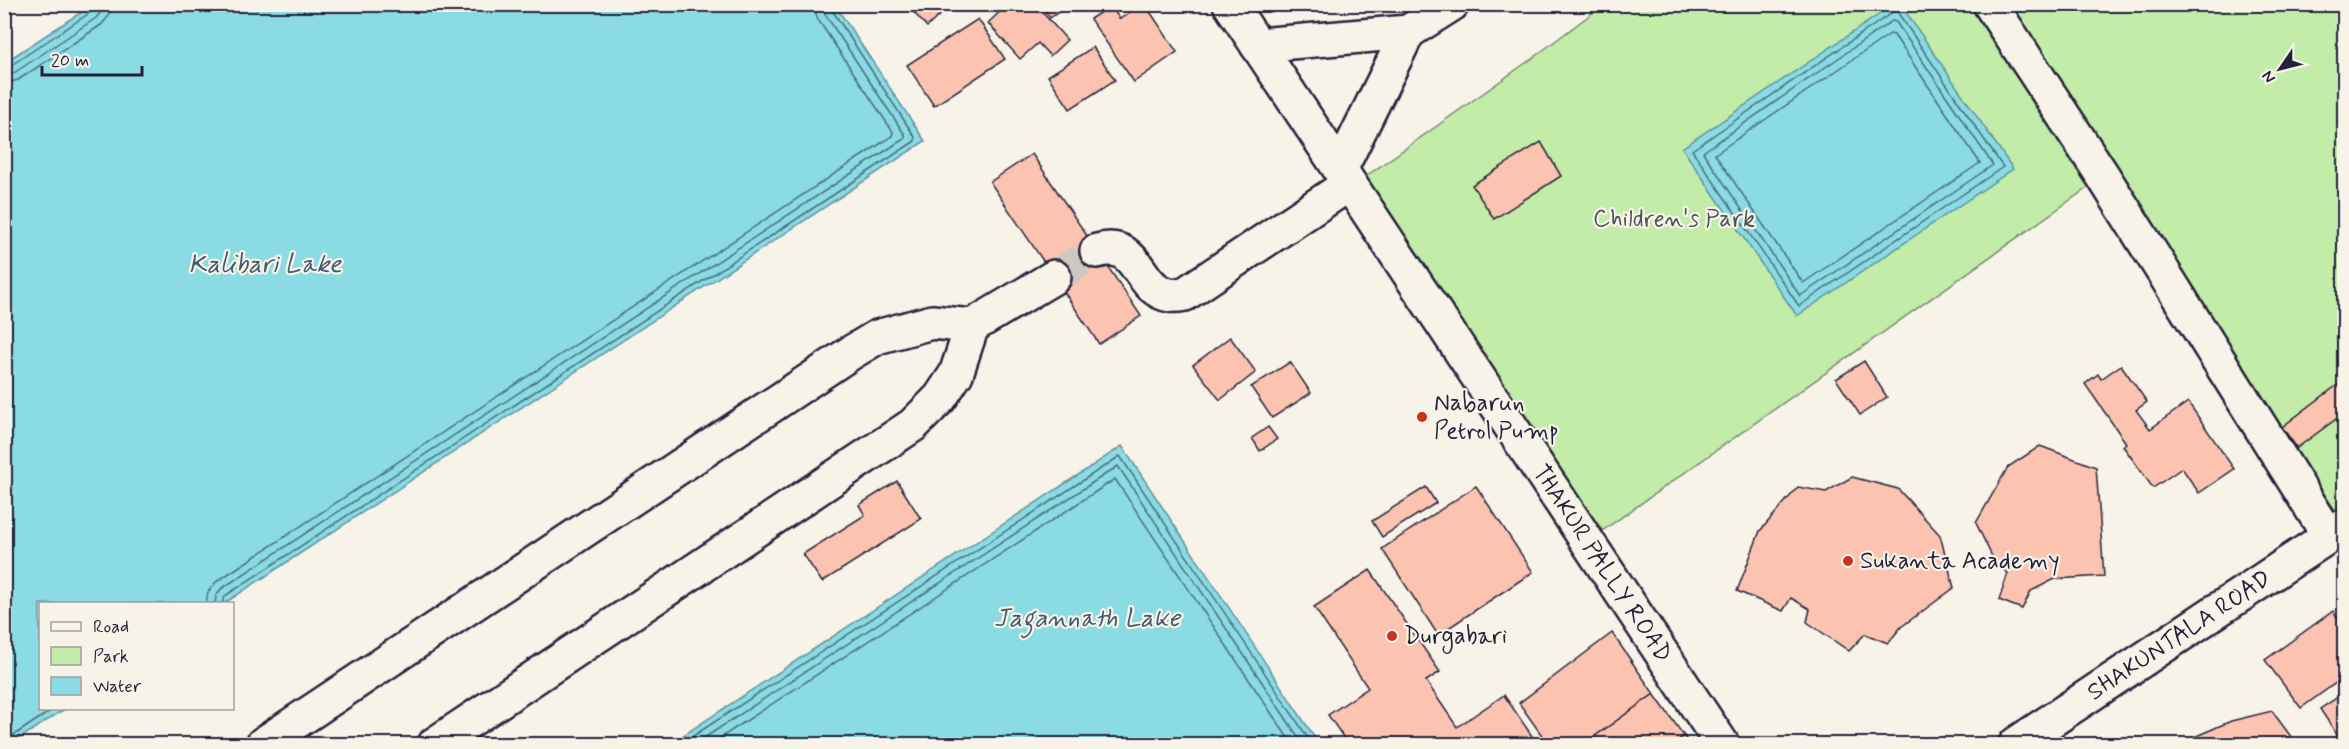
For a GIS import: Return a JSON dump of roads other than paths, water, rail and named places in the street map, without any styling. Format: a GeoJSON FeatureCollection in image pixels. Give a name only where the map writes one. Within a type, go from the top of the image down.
{"type":"FeatureCollection","features":[{"type":"Feature","properties":{"kind":"street","name":"THAKUR PALLY ROAD"},"geometry":{"type":"LineString","coordinates":[[1230,4],[1722,744]]}},
{"type":"Feature","properties":{"kind":"street"},"geometry":{"type":"LineString","coordinates":[[1257,45],[1408,32],[1452,4]]}},
{"type":"Feature","properties":{"kind":"street"},"geometry":{"type":"LineString","coordinates":[[1990,4],[2337,531]]}},
{"type":"Feature","properties":{"kind":"street"},"geometry":{"type":"LineString","coordinates":[[1097,251],[1109,248],[1121,250],[1128,255],[1154,288],[1169,295],[1185,294],[1345,177],[1408,32]]}},
{"type":"Feature","properties":{"kind":"street"},"geometry":{"type":"LineString","coordinates":[[263,744],[877,337],[932,322],[972,327],[1054,277]]}},
{"type":"Feature","properties":{"kind":"street"},"geometry":{"type":"LineString","coordinates":[[435,744],[913,425],[940,398],[956,374],[972,327]]}},
{"type":"Feature","properties":{"kind":"street","name":"SHAKUNTALA ROAD"},"geometry":{"type":"LineString","coordinates":[[2016,744],[2337,531]]}},
{"type":"Feature","properties":{"kind":"water","name":"Kalibari Lake"},"geometry":{"type":"Polygon","coordinates":[[[92,5],[835,5],[925,141],[227,602],[39,602],[39,710],[63,710],[11,744],[5,744],[5,62],[92,5]]]}},
{"type":"Feature","properties":{"kind":"water"},"geometry":{"type":"Polygon","coordinates":[[[1893,5],[1901,5],[2013,169],[1797,316],[1682,148],[1893,5]]]}},
{"type":"Feature","properties":{"kind":"water","name":"Jagannath Lake"},"geometry":{"type":"Polygon","coordinates":[[[1122,446],[1319,744],[670,744],[1122,446]]]}},
{"type":"Feature","properties":{"kind":"tunnel"},"geometry":{"type":"LineString","coordinates":[[1054,277],[1097,251]]}},
{"type":"Feature","properties":{"kind":"place","name":"Nabarun Petrol Pump"},"geometry":{"type":"Point","coordinates":[1422,417]}},
{"type":"Feature","properties":{"kind":"place","name":"Sukanta Academy"},"geometry":{"type":"Point","coordinates":[1848,561]}},
{"type":"Feature","properties":{"kind":"place","name":"Durgabari"},"geometry":{"type":"Point","coordinates":[1392,636]}},
{"type":"Feature","properties":{"kind":"park label","name":"Children's Park"},"geometry":{"type":"Point","coordinates":[1674,219]}}]}
